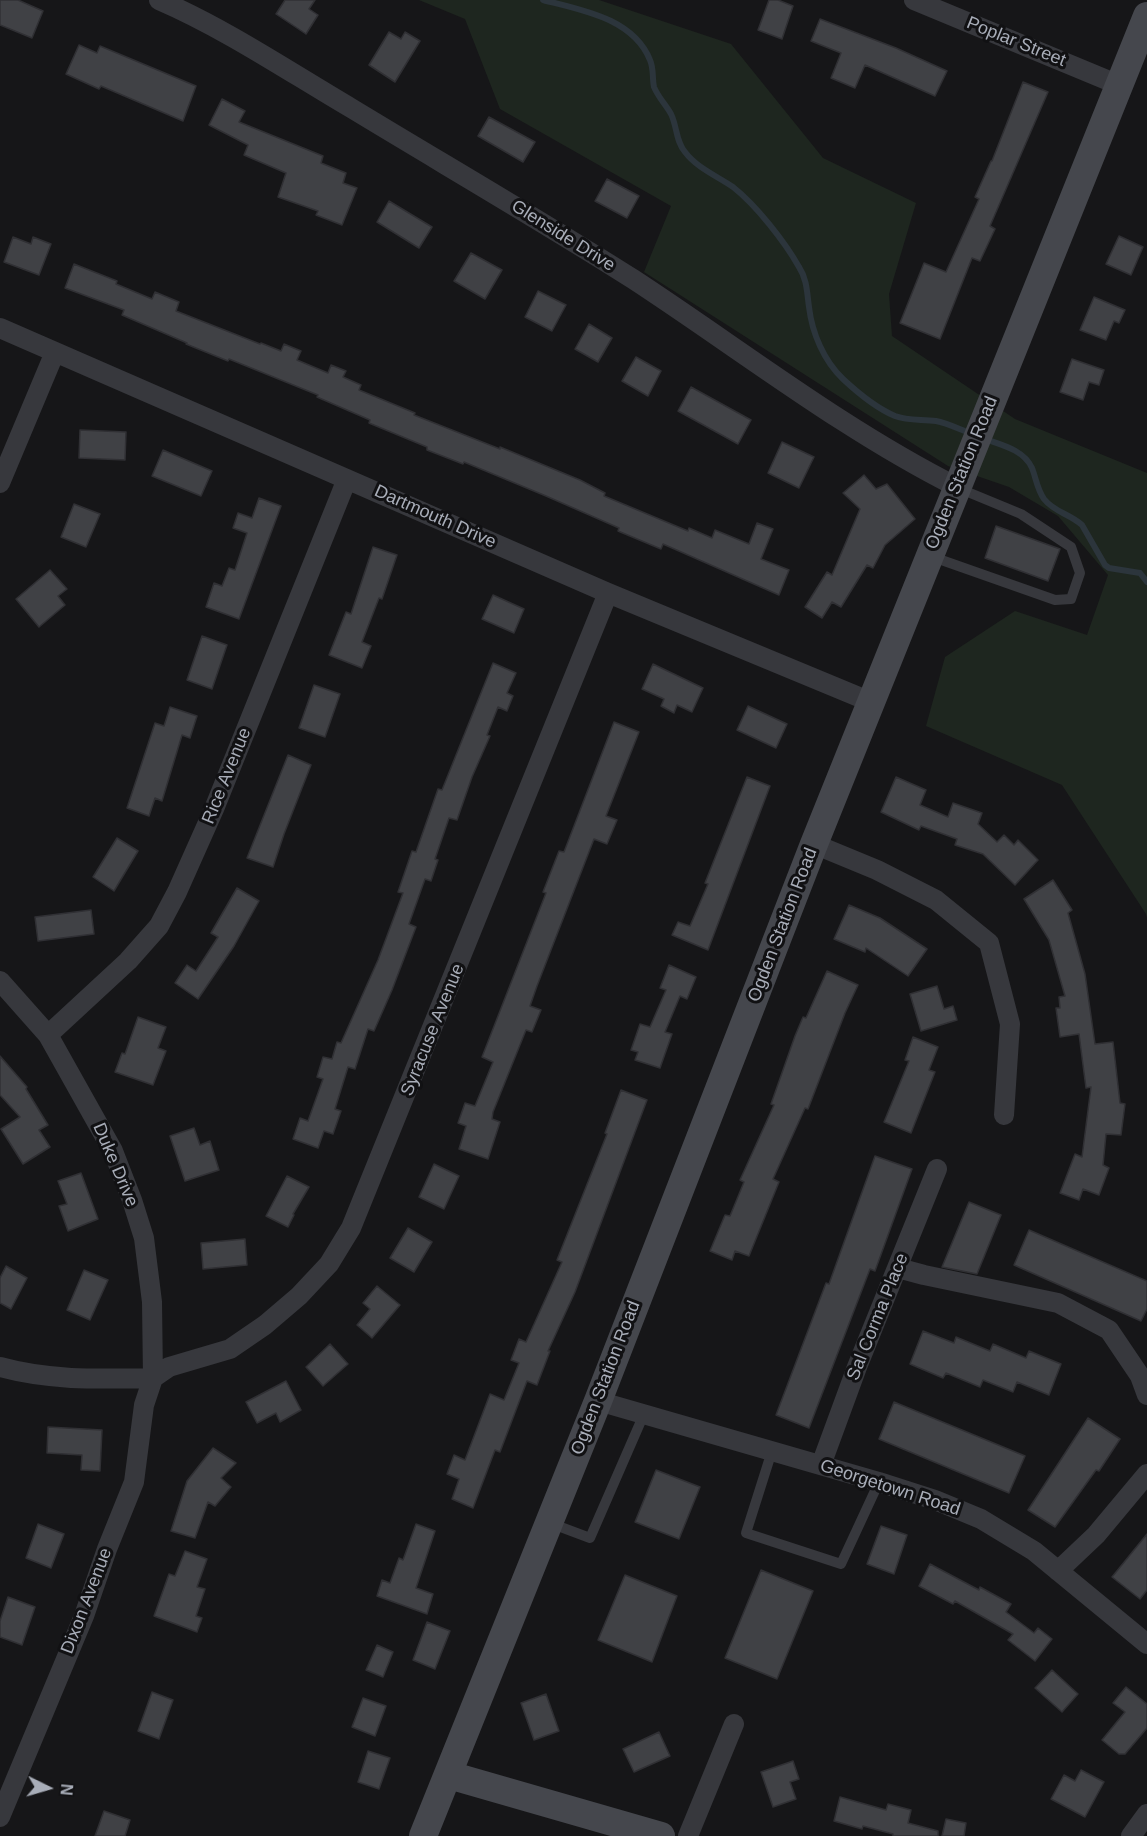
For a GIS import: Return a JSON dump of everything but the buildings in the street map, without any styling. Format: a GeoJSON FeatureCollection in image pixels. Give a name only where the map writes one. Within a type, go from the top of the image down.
{"type":"FeatureCollection","features":[{"type":"Feature","properties":{"kind":"street","name":"Glenside Drive"},"geometry":{"type":"LineString","coordinates":[[159,0],[187,6],[246,45],[632,279],[856,428],[914,465],[957,487]]}},
{"type":"Feature","properties":{"kind":"street","name":"Poplar Street"},"geometry":{"type":"LineString","coordinates":[[914,0],[1119,85]]}},
{"type":"Feature","properties":{"kind":"street","name":"Ogden Station Road"},"geometry":{"type":"LineString","coordinates":[[423,1836],[598,1401],[814,844],[1147,16]]}},
{"type":"Feature","properties":{"kind":"street","name":"Dartmouth Drive"},"geometry":{"type":"LineString","coordinates":[[0,328],[608,593],[871,702]]}},
{"type":"Feature","properties":{"kind":"street"},"geometry":{"type":"LineString","coordinates":[[0,483],[55,352]]}},
{"type":"Feature","properties":{"kind":"street","name":"Rice Avenue"},"geometry":{"type":"LineString","coordinates":[[48,1035],[128,961],[159,926],[177,892],[214,809],[347,478]]}},
{"type":"Feature","properties":{"kind":"street","name":"Syracuse Avenue"},"geometry":{"type":"LineString","coordinates":[[153,1378],[169,1367],[230,1349],[265,1325],[299,1296],[329,1264],[351,1228],[608,593]]}},
{"type":"Feature","properties":{"kind":"street"},"geometry":{"type":"LineString","coordinates":[[814,844],[877,870],[936,900],[989,943],[1010,1024],[1004,1115]]}},
{"type":"Feature","properties":{"kind":"street","name":"Duke Drive"},"geometry":{"type":"LineString","coordinates":[[0,981],[48,1035],[113,1151],[132,1200],[144,1238],[152,1302],[153,1378]]}},
{"type":"Feature","properties":{"kind":"street","name":"Sal Corma Place"},"geometry":{"type":"LineString","coordinates":[[821,1465],[857,1367],[937,1169]]}},
{"type":"Feature","properties":{"kind":"street"},"geometry":{"type":"LineString","coordinates":[[898,1268],[1058,1303],[1108,1330],[1140,1376],[1147,1395]]}},
{"type":"Feature","properties":{"kind":"street"},"geometry":{"type":"LineString","coordinates":[[0,1368],[25,1374],[79,1380],[153,1378]]}},
{"type":"Feature","properties":{"kind":"street","name":"Dixon Avenue"},"geometry":{"type":"LineString","coordinates":[[0,1817],[84,1616],[107,1549],[134,1482],[144,1405],[153,1378]]}},
{"type":"Feature","properties":{"kind":"street","name":"Georgetown Road"},"geometry":{"type":"LineString","coordinates":[[598,1401],[879,1482],[935,1500],[981,1519],[1034,1551],[1147,1644]]}},
{"type":"Feature","properties":{"kind":"street"},"geometry":{"type":"LineString","coordinates":[[1058,1571],[1096,1534],[1147,1474]]}},
{"type":"Feature","properties":{"kind":"street"},"geometry":{"type":"LineString","coordinates":[[688,1836],[734,1724]]}},
{"type":"Feature","properties":{"kind":"street"},"geometry":{"type":"LineString","coordinates":[[449,1775],[661,1836]]}},
{"type":"Feature","properties":{"kind":"street"},"geometry":{"type":"LineString","coordinates":[[1131,1836],[1147,1814]]}},
{"type":"Feature","properties":{"kind":"lane"},"geometry":{"type":"LineString","coordinates":[[930,555],[1055,600],[1071,599],[1080,573],[1071,546],[1021,514],[957,487]]}},
{"type":"Feature","properties":{"kind":"lane"},"geometry":{"type":"LineString","coordinates":[[549,1523],[590,1538],[644,1414]]}},
{"type":"Feature","properties":{"kind":"lane"},"geometry":{"type":"LineString","coordinates":[[772,1451],[746,1533],[841,1564],[879,1482]]}},
{"type":"Feature","properties":{"kind":"shaded area"},"geometry":{"type":"Polygon","coordinates":[[[419,0],[599,0],[731,44],[823,158],[916,203],[889,294],[892,336],[1015,419],[1147,473],[1147,918],[1062,785],[926,726],[945,657],[1015,611],[1087,635],[1108,575],[1058,516],[1009,487],[948,466],[644,272],[671,206],[500,109],[465,19],[419,0]]]}},
{"type":"Feature","properties":{"kind":"waterway"},"geometry":{"type":"LineString","coordinates":[[543,0],[604,18],[619,25],[642,46],[651,63],[654,87],[671,114],[682,148],[695,163],[733,187],[751,204],[778,235],[802,272],[816,336],[836,372],[868,400],[895,416],[940,422],[970,433]]}},
{"type":"Feature","properties":{"kind":"waterway"},"geometry":{"type":"LineString","coordinates":[[985,439],[1012,449],[1024,457],[1032,468],[1044,499],[1052,507],[1082,525],[1105,565],[1109,568],[1140,573],[1147,582]]}}]}
